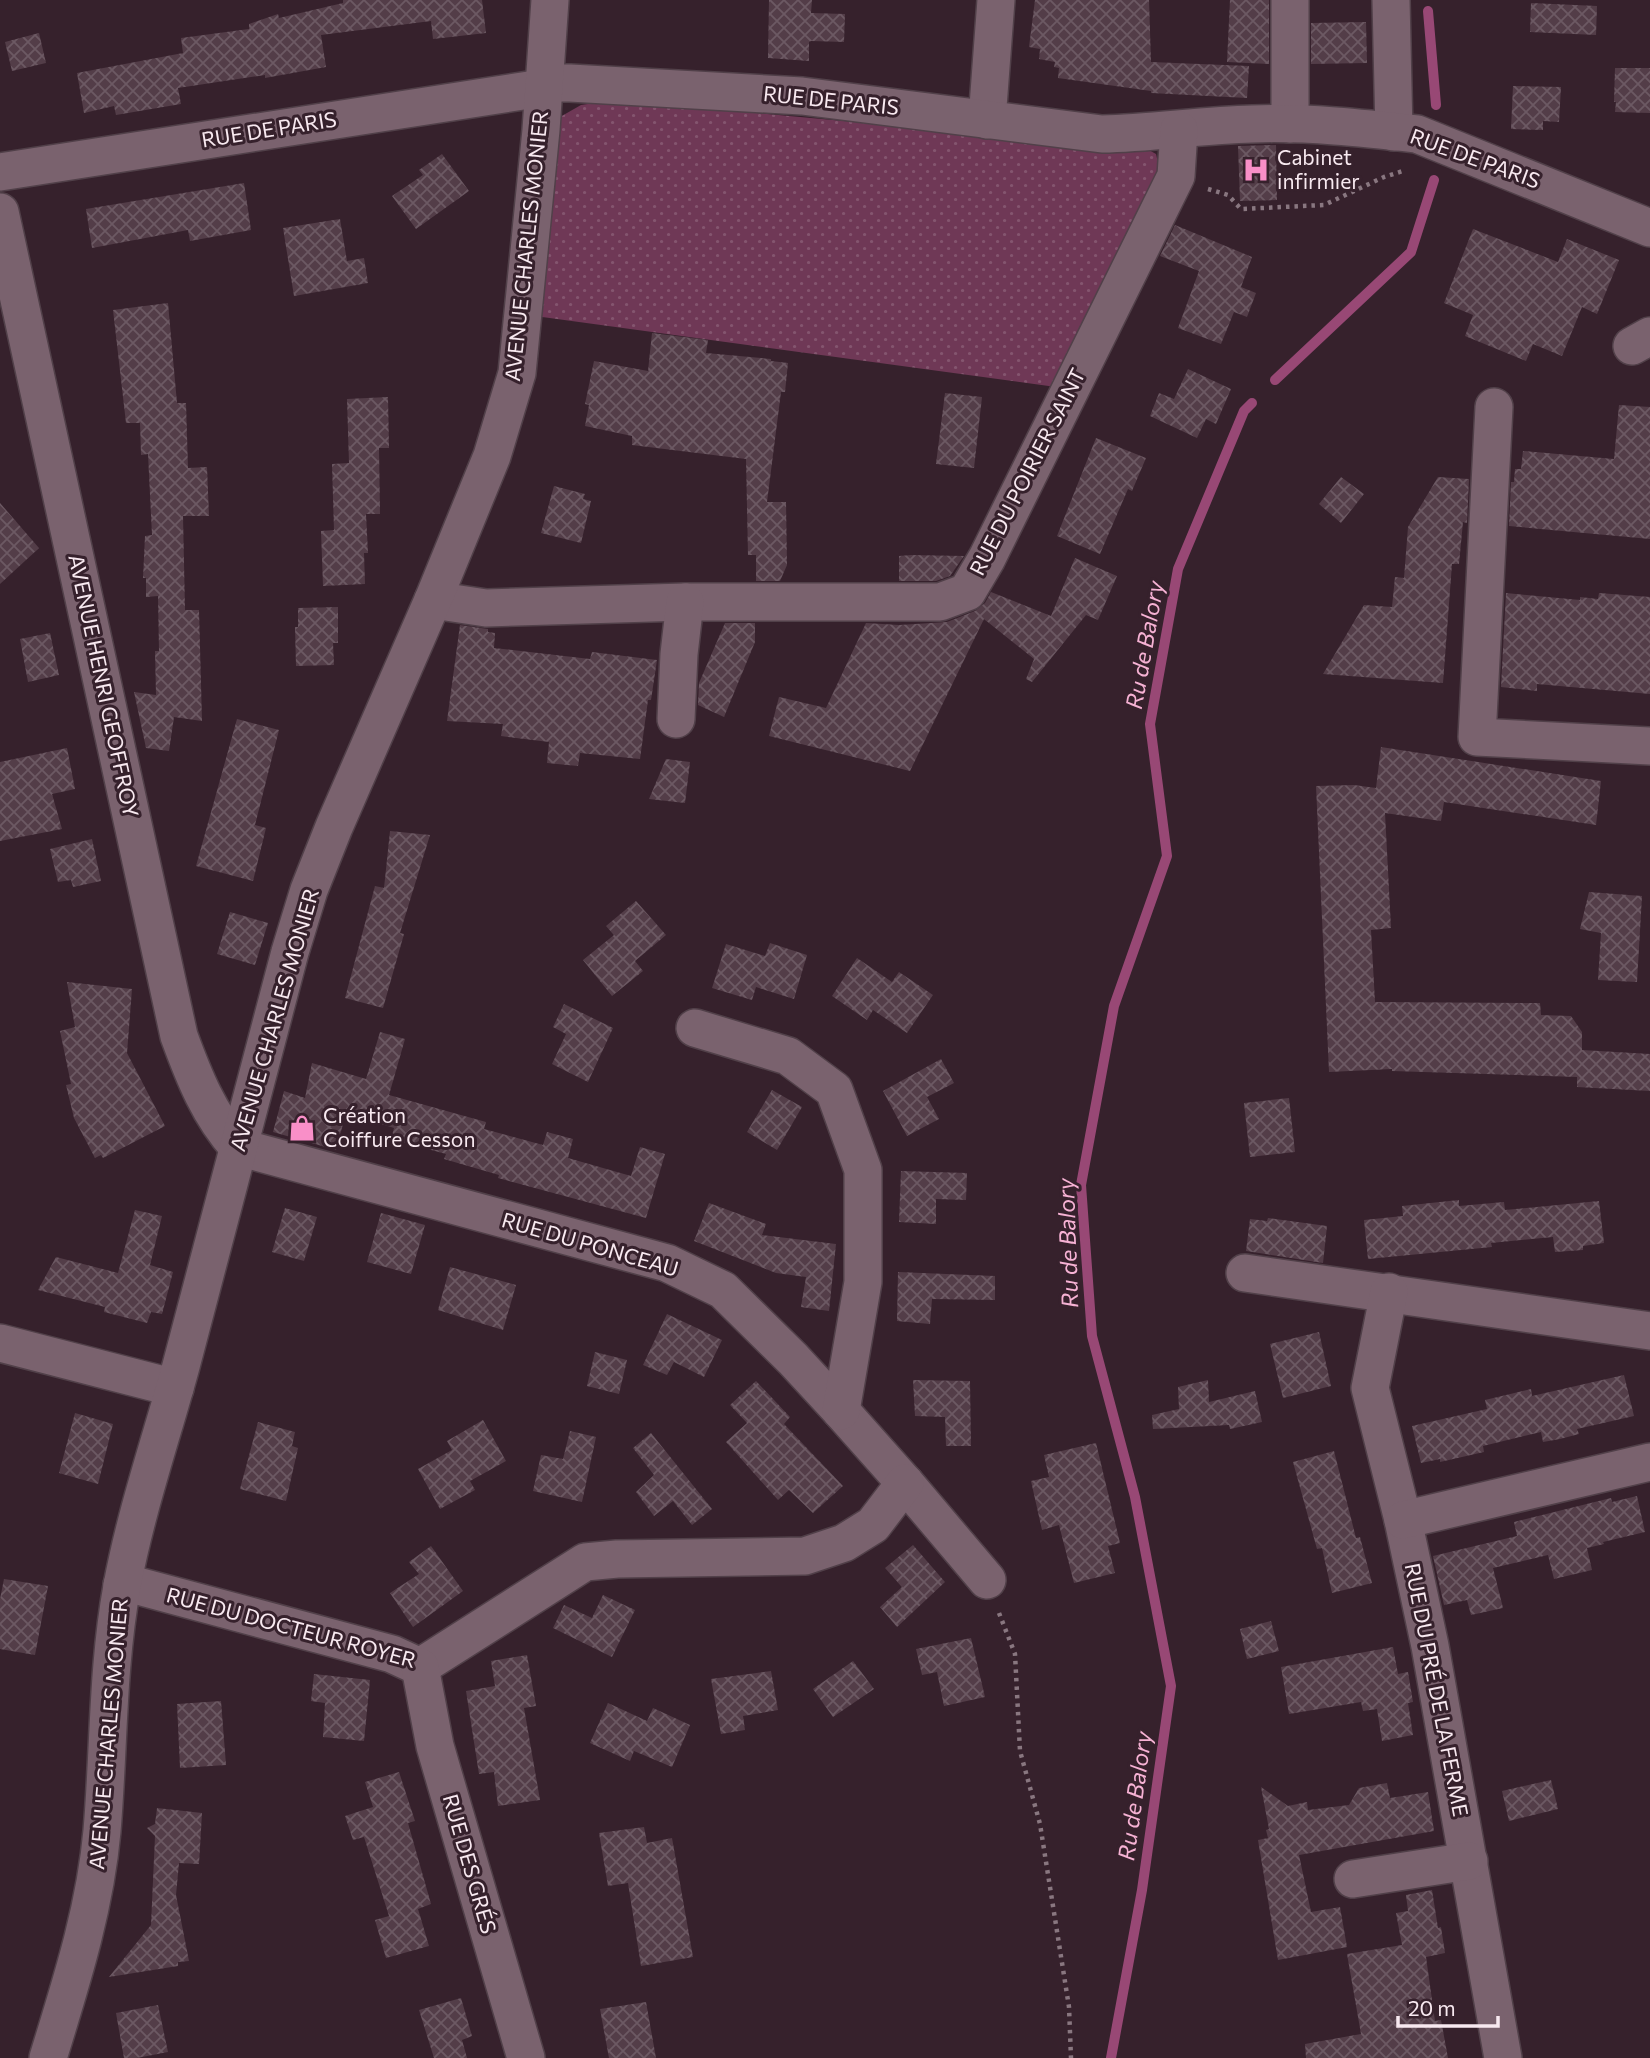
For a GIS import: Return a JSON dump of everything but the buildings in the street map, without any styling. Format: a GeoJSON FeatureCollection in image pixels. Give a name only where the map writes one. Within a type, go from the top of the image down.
{"type":"FeatureCollection","features":[{"type":"Feature","properties":{"kind":"street","name":"AVENUE CHARLES MONIER"},"geometry":{"type":"LineString","coordinates":[[48,2058],[71,1986],[92,1903],[102,1831],[111,1658],[122,1585],[290,952],[309,890],[334,827],[433,600],[492,456],[517,373],[541,130],[550,0]]}},
{"type":"Feature","properties":{"kind":"street"},"geometry":{"type":"LineString","coordinates":[[987,120],[996,0]]}},
{"type":"Feature","properties":{"kind":"street"},"geometry":{"type":"LineString","coordinates":[[1290,0],[1290,124]]}},
{"type":"Feature","properties":{"kind":"street"},"geometry":{"type":"LineString","coordinates":[[1391,0],[1394,132]]}},
{"type":"Feature","properties":{"kind":"street","name":"RUE DE PARIS"},"geometry":{"type":"LineString","coordinates":[[0,172],[570,83],[802,96],[1102,134],[1251,124],[1290,124],[1417,134],[1650,228]]}},
{"type":"Feature","properties":{"kind":"street","name":"RUE DU POIRIER SAINT"},"geometry":{"type":"LineString","coordinates":[[433,600],[486,608],[685,602],[940,602],[967,592],[987,558],[1176,176],[1179,130]]}},
{"type":"Feature","properties":{"kind":"street","name":"AVENUE HENRI GEOFFROY"},"geometry":{"type":"LineString","coordinates":[[0,212],[179,1036],[200,1091],[238,1147]]}},
{"type":"Feature","properties":{"kind":"street"},"geometry":{"type":"LineString","coordinates":[[1494,407],[1477,737],[1650,746]]}},
{"type":"Feature","properties":{"kind":"street"},"geometry":{"type":"LineString","coordinates":[[676,719],[685,602]]}},
{"type":"Feature","properties":{"kind":"street"},"geometry":{"type":"LineString","coordinates":[[695,1028],[788,1056],[834,1090],[863,1170],[863,1282],[841,1411]]}},
{"type":"Feature","properties":{"kind":"street","name":"RUE DU PONCEAU"},"geometry":{"type":"LineString","coordinates":[[238,1147],[667,1264],[723,1290],[841,1411],[986,1580]]}},
{"type":"Feature","properties":{"kind":"street"},"geometry":{"type":"LineString","coordinates":[[1245,1273],[1650,1331]]}},
{"type":"Feature","properties":{"kind":"street","name":"RUE DU PRÉ DE LA FERME"},"geometry":{"type":"LineString","coordinates":[[1389,1292],[1370,1388],[1403,1520],[1430,1646],[1503,2058]]}},
{"type":"Feature","properties":{"kind":"street"},"geometry":{"type":"LineString","coordinates":[[0,1343],[175,1388]]}},
{"type":"Feature","properties":{"kind":"street"},"geometry":{"type":"LineString","coordinates":[[1403,1520],[1650,1462]]}},
{"type":"Feature","properties":{"kind":"street","name":"RUE DU DOCTEUR ROYER"},"geometry":{"type":"LineString","coordinates":[[122,1585],[138,1586],[379,1651],[420,1667],[585,1562],[617,1559],[806,1556],[844,1543],[873,1525],[905,1483]]}},
{"type":"Feature","properties":{"kind":"street","name":"RUE DES GRÉS"},"geometry":{"type":"LineString","coordinates":[[420,1667],[435,1746],[526,2058]]}},
{"type":"Feature","properties":{"kind":"street"},"geometry":{"type":"LineString","coordinates":[[1353,1880],[1469,1861]]}},
{"type":"Feature","properties":{"kind":"path"},"geometry":{"type":"LineString","coordinates":[[986,1580],[1015,1654],[1020,1751],[1040,1824],[1069,2007],[1071,2058]]}},
{"type":"Feature","properties":{"kind":"shaded area"},"geometry":{"type":"Polygon","coordinates":[[[616,100],[1147,149],[1156,154],[1160,171],[1056,387],[535,316],[560,117],[581,105],[616,100]]]}},
{"type":"Feature","properties":{"kind":"waterway","name":"Ru de Balory"},"geometry":{"type":"LineString","coordinates":[[1428,11],[1436,105]]}},
{"type":"Feature","properties":{"kind":"waterway","name":"Ru de Balory"},"geometry":{"type":"LineString","coordinates":[[1275,380],[1411,252],[1434,180]]}},
{"type":"Feature","properties":{"kind":"waterway","name":"Ru de Balory"},"geometry":{"type":"LineString","coordinates":[[1111,2058],[1142,1890],[1171,1686],[1135,1497],[1092,1336],[1081,1185],[1114,1006],[1167,856],[1150,724],[1178,569],[1244,411],[1252,403]]}},
{"type":"Feature","properties":{"kind":"place","name":"Cabinet infirmier"},"geometry":{"type":"Point","coordinates":[1256,170]}},
{"type":"Feature","properties":{"kind":"place","name":"Création Coiffure Cesson"},"geometry":{"type":"Point","coordinates":[302,1128]}}]}
